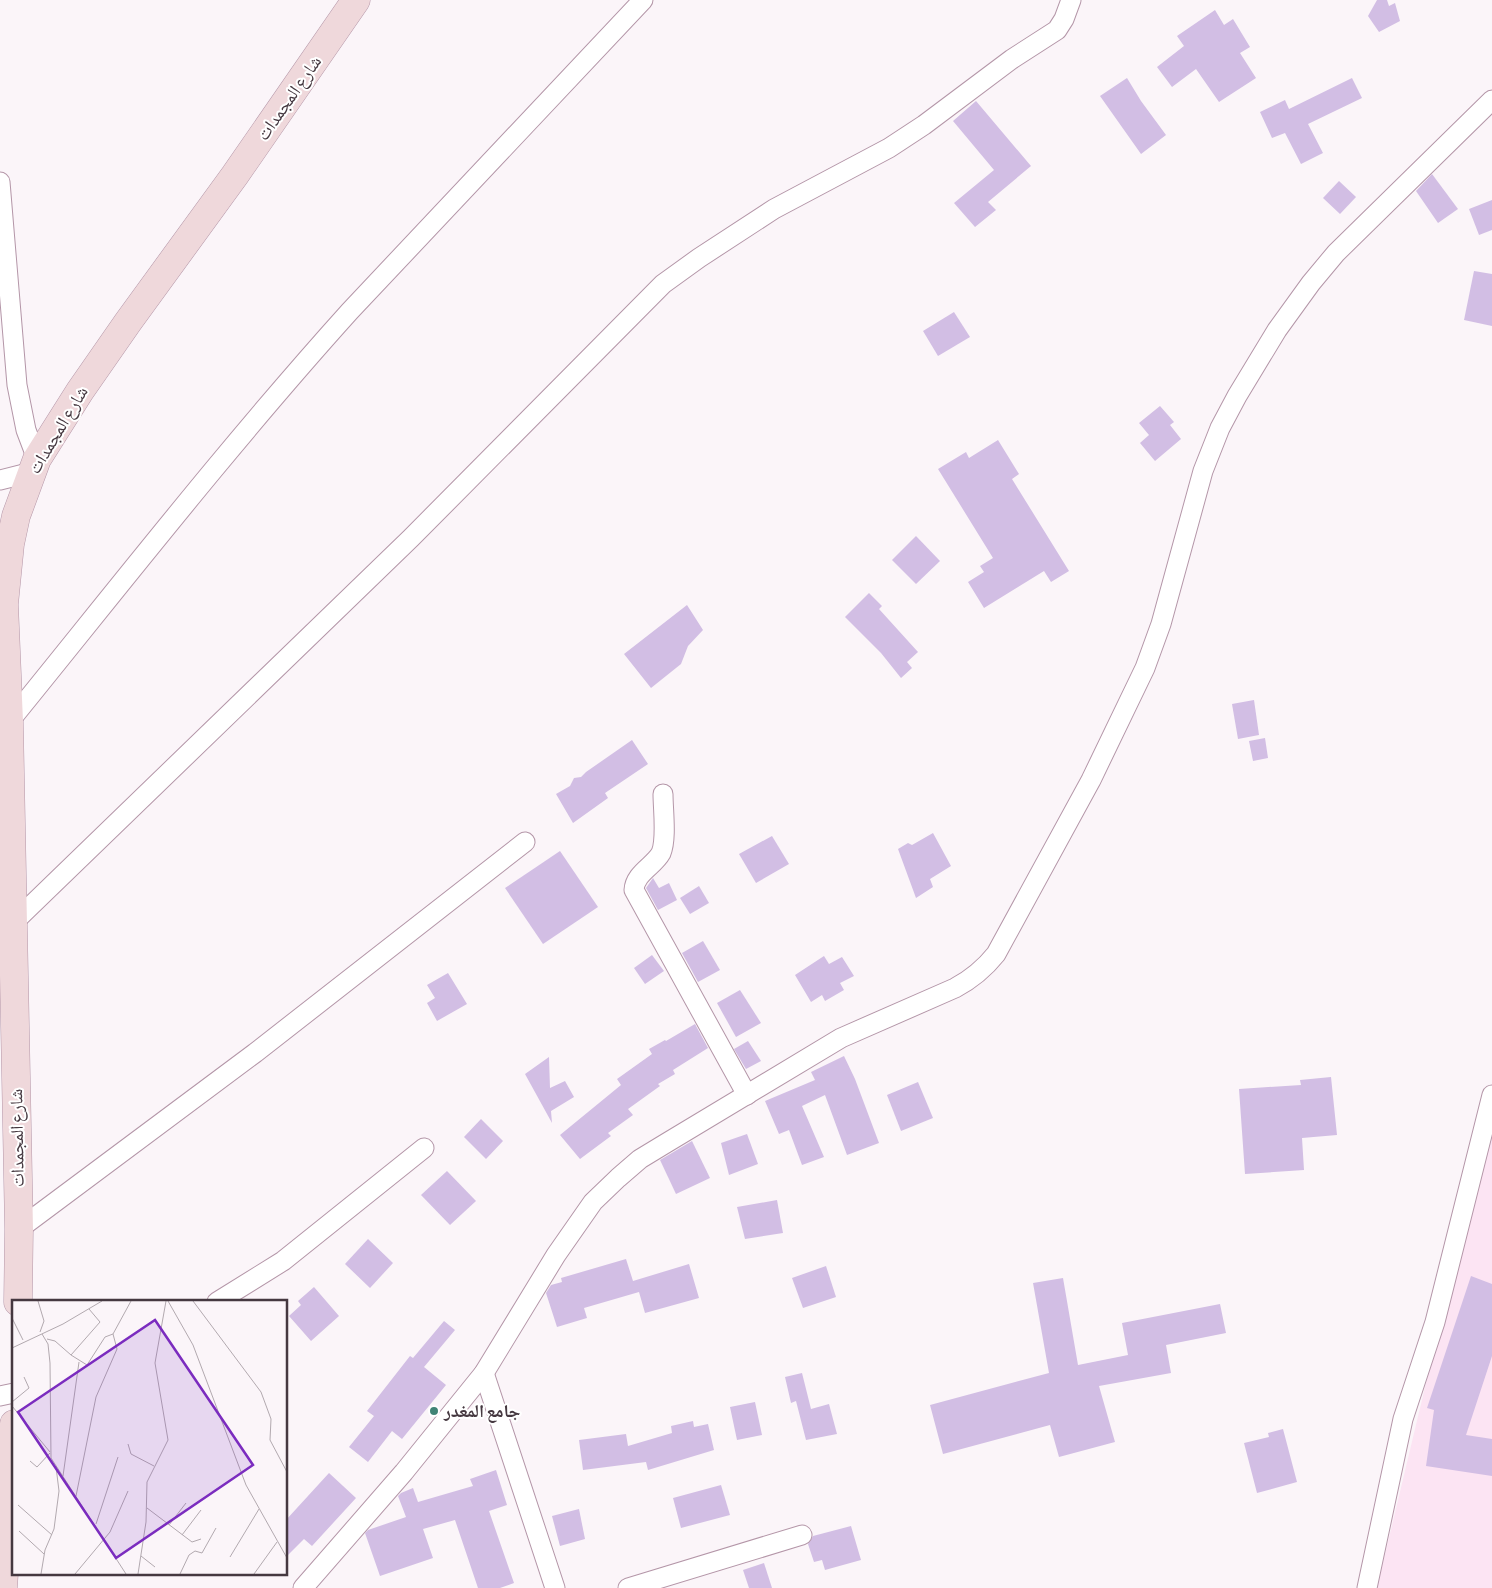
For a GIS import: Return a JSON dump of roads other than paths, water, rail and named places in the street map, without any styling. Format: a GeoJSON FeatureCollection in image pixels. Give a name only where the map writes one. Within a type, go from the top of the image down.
{"type":"FeatureCollection","features":[{"type":"Feature","properties":{"kind":"main road","name":"شارع المجمدات"},"geometry":{"type":"LineString","coordinates":[[18,1300],[19,1229],[9,722],[2,609],[10,544],[16,516],[34,466],[80,391],[235,175],[356,0]]}},
{"type":"Feature","properties":{"kind":"main road"},"geometry":{"type":"LineString","coordinates":[[3,1588],[12,1454]]}},
{"type":"Feature","properties":{"kind":"street"},"geometry":{"type":"LineString","coordinates":[[9,722],[166,528],[307,359],[643,0]]}},
{"type":"Feature","properties":{"kind":"street"},"geometry":{"type":"LineString","coordinates":[[12,923],[411,538],[663,284],[699,258],[774,210],[889,148],[924,125],[1012,60],[1057,30],[1064,19],[1070,0]]}},
{"type":"Feature","properties":{"kind":"street"},"geometry":{"type":"LineString","coordinates":[[303,1588],[404,1472],[484,1373],[556,1255],[593,1202],[618,1178],[640,1159],[841,1038],[970,980],[996,954],[1091,780],[1145,668],[1161,624],[1203,471],[1220,428],[1241,389],[1277,330],[1311,283],[1336,254],[1492,100]]}},
{"type":"Feature","properties":{"kind":"street"},"geometry":{"type":"LineString","coordinates":[[0,182],[17,386],[34,466],[0,480]]}},
{"type":"Feature","properties":{"kind":"street"},"geometry":{"type":"LineString","coordinates":[[663,794],[664,834],[661,851],[657,858],[636,880],[634,890],[747,1094]]}},
{"type":"Feature","properties":{"kind":"street"},"geometry":{"type":"LineString","coordinates":[[19,1229],[256,1053],[525,842]]}},
{"type":"Feature","properties":{"kind":"street"},"geometry":{"type":"LineString","coordinates":[[1367,1588],[1403,1419],[1435,1322],[1492,1095]]}},
{"type":"Feature","properties":{"kind":"street"},"geometry":{"type":"LineString","coordinates":[[221,1300],[283,1261],[424,1148]]}},
{"type":"Feature","properties":{"kind":"street"},"geometry":{"type":"LineString","coordinates":[[484,1373],[554,1588]]}},
{"type":"Feature","properties":{"kind":"street"},"geometry":{"type":"LineString","coordinates":[[628,1588],[802,1536]]}},
{"type":"Feature","properties":{"kind":"place","name":"جامع المغدر"},"geometry":{"type":"Point","coordinates":[434,1411]}}]}
